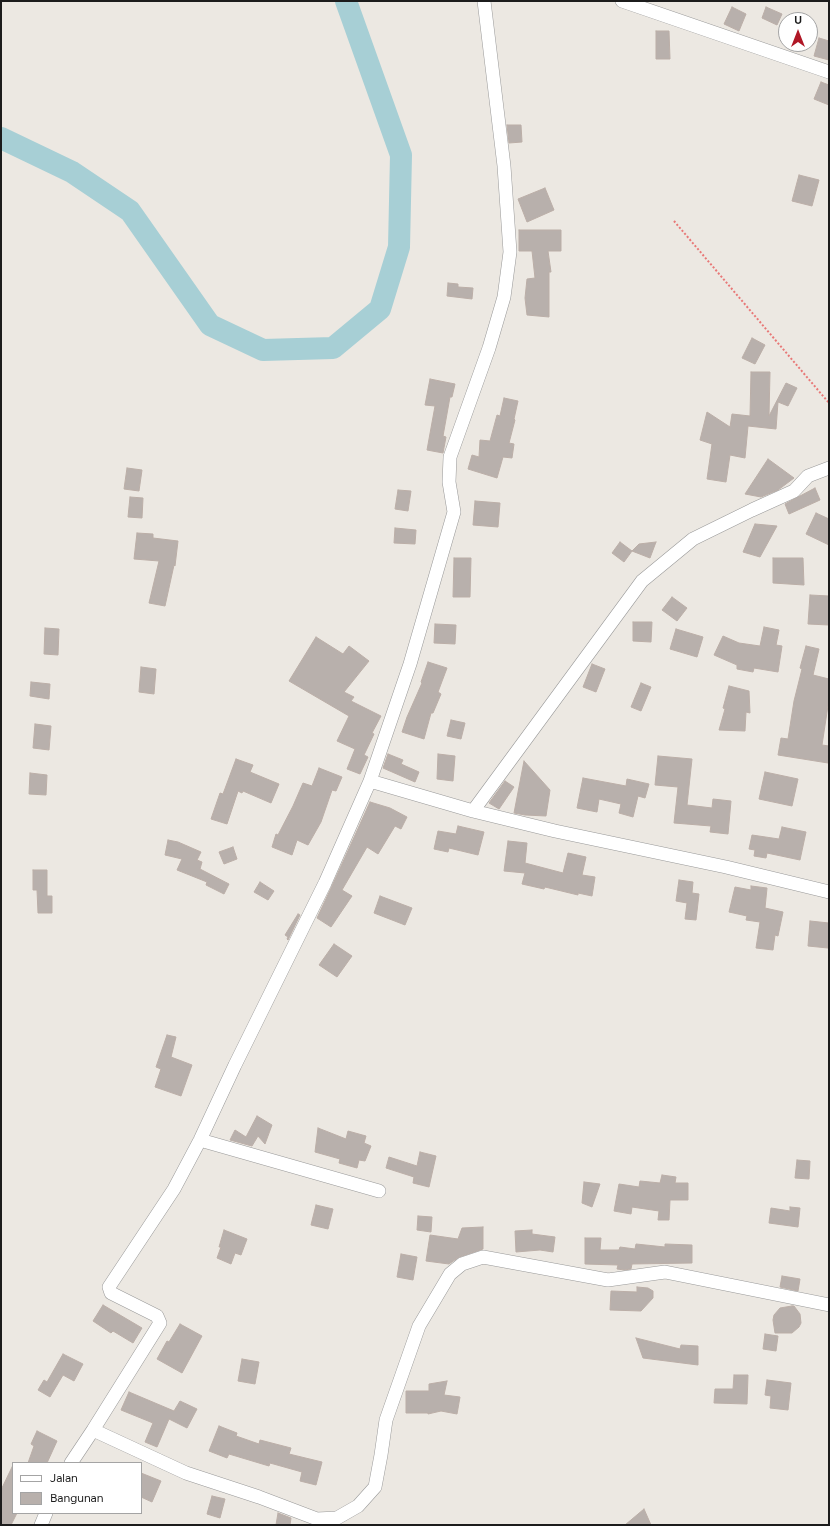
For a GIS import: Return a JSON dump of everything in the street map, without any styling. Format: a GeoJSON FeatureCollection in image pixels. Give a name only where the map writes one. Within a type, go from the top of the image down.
{"type":"FeatureCollection","features":[{"type":"Feature","properties":{"kind":"street"},"geometry":{"type":"LineString","coordinates":[[72,1462],[94,1430],[160,1323],[157,1316],[111,1293],[109,1286],[174,1189],[200,1140],[235,1065],[325,883],[370,781],[410,664],[454,512],[449,482],[450,457],[489,348],[504,297],[510,252],[504,166],[484,1]]}},
{"type":"Feature","properties":{"kind":"street"},"geometry":{"type":"LineString","coordinates":[[622,1],[829,72]]}},
{"type":"Feature","properties":{"kind":"street"},"geometry":{"type":"LineString","coordinates":[[474,811],[642,581],[693,539],[794,491],[808,476],[829,468]]}},
{"type":"Feature","properties":{"kind":"street"},"geometry":{"type":"LineString","coordinates":[[370,781],[474,811],[555,831],[726,867],[829,892]]}},
{"type":"Feature","properties":{"kind":"street"},"geometry":{"type":"LineString","coordinates":[[200,1140],[379,1191]]}},
{"type":"Feature","properties":{"kind":"street"},"geometry":{"type":"LineString","coordinates":[[94,1430],[186,1473],[259,1497],[317,1519],[337,1518],[358,1506],[375,1487],[382,1455],[386,1420],[419,1326],[450,1274],[462,1264],[484,1257],[608,1280],[665,1272],[829,1305]]}},
{"type":"Feature","properties":{"kind":"street"},"geometry":{"type":"LineString","coordinates":[[41,1525],[46,1514]]}},
{"type":"Feature","properties":{"kind":"path"},"geometry":{"type":"LineString","coordinates":[[674,220],[829,403]]}},
{"type":"Feature","properties":{"kind":"building"},"geometry":{"type":"Polygon","coordinates":[[[732,7],[746,14],[739,31],[724,24],[732,7]]]}},
{"type":"Feature","properties":{"kind":"building"},"geometry":{"type":"Polygon","coordinates":[[[766,7],[778,12],[777,25],[762,18],[766,7]]]}},
{"type":"Feature","properties":{"kind":"building"},"geometry":{"type":"Polygon","coordinates":[[[656,31],[669,31],[670,59],[656,59],[656,31]]]}},
{"type":"Feature","properties":{"kind":"building"},"geometry":{"type":"Polygon","coordinates":[[[819,38],[829,41],[829,60],[814,56],[815,52],[818,52],[819,38]]]}},
{"type":"Feature","properties":{"kind":"building"},"geometry":{"type":"Polygon","coordinates":[[[821,82],[829,85],[829,105],[814,99],[821,82]]]}},
{"type":"Feature","properties":{"kind":"building"},"geometry":{"type":"Polygon","coordinates":[[[507,125],[521,125],[522,142],[509,143],[507,125]]]}},
{"type":"Feature","properties":{"kind":"building"},"geometry":{"type":"Polygon","coordinates":[[[799,175],[819,180],[812,206],[792,201],[799,175]]]}},
{"type":"Feature","properties":{"kind":"building"},"geometry":{"type":"Polygon","coordinates":[[[545,188],[554,210],[527,222],[518,199],[545,188]]]}},
{"type":"Feature","properties":{"kind":"building"},"geometry":{"type":"Polygon","coordinates":[[[519,230],[561,230],[561,251],[548,251],[551,272],[549,272],[549,317],[527,315],[525,298],[527,279],[535,278],[532,251],[519,251],[519,230]]]}},
{"type":"Feature","properties":{"kind":"building"},"geometry":{"type":"Polygon","coordinates":[[[448,283],[458,284],[458,287],[473,288],[472,299],[447,296],[448,283]]]}},
{"type":"Feature","properties":{"kind":"building"},"geometry":{"type":"Polygon","coordinates":[[[752,338],[765,345],[755,364],[742,358],[752,338]]]}},
{"type":"Feature","properties":{"kind":"building"},"geometry":{"type":"Polygon","coordinates":[[[751,372],[770,372],[769,416],[786,383],[797,388],[788,406],[778,402],[776,429],[748,426],[745,458],[730,455],[726,482],[707,479],[712,444],[700,440],[707,412],[730,427],[732,414],[750,416],[751,372]]]}},
{"type":"Feature","properties":{"kind":"building"},"geometry":{"type":"Polygon","coordinates":[[[430,379],[455,384],[452,397],[450,397],[443,436],[446,437],[443,453],[427,450],[435,406],[425,405],[430,379]]]}},
{"type":"Feature","properties":{"kind":"building"},"geometry":{"type":"Polygon","coordinates":[[[504,398],[518,401],[509,443],[514,444],[512,458],[503,457],[497,478],[468,469],[472,455],[479,457],[480,440],[490,441],[497,415],[500,416],[504,398]]]}},
{"type":"Feature","properties":{"kind":"building"},"geometry":{"type":"Polygon","coordinates":[[[768,459],[794,478],[778,490],[761,497],[745,494],[768,459]]]}},
{"type":"Feature","properties":{"kind":"building"},"geometry":{"type":"Polygon","coordinates":[[[127,468],[142,470],[139,491],[124,489],[127,468]]]}},
{"type":"Feature","properties":{"kind":"building"},"geometry":{"type":"Polygon","coordinates":[[[815,488],[820,500],[789,514],[785,504],[815,488]]]}},
{"type":"Feature","properties":{"kind":"building"},"geometry":{"type":"Polygon","coordinates":[[[398,490],[411,491],[408,511],[395,509],[398,490]]]}},
{"type":"Feature","properties":{"kind":"building"},"geometry":{"type":"Polygon","coordinates":[[[130,497],[143,498],[142,518],[128,517],[130,497]]]}},
{"type":"Feature","properties":{"kind":"building"},"geometry":{"type":"Polygon","coordinates":[[[475,501],[500,503],[498,527],[473,525],[475,501]]]}},
{"type":"Feature","properties":{"kind":"building"},"geometry":{"type":"Polygon","coordinates":[[[816,513],[829,519],[829,545],[806,534],[816,513]]]}},
{"type":"Feature","properties":{"kind":"building"},"geometry":{"type":"Polygon","coordinates":[[[755,524],[777,526],[760,557],[743,552],[755,524]]]}},
{"type":"Feature","properties":{"kind":"building"},"geometry":{"type":"Polygon","coordinates":[[[395,528],[416,530],[415,544],[394,543],[395,528]]]}},
{"type":"Feature","properties":{"kind":"building"},"geometry":{"type":"Polygon","coordinates":[[[137,533],[153,534],[153,538],[178,541],[175,566],[174,565],[165,606],[149,603],[159,561],[134,559],[137,533]]]}},
{"type":"Feature","properties":{"kind":"building"},"geometry":{"type":"Polygon","coordinates":[[[620,542],[632,551],[624,562],[612,553],[620,542]]]}},
{"type":"Feature","properties":{"kind":"building"},"geometry":{"type":"Polygon","coordinates":[[[656,542],[650,558],[632,551],[639,544],[656,542]]]}},
{"type":"Feature","properties":{"kind":"building"},"geometry":{"type":"Polygon","coordinates":[[[454,558],[471,558],[470,597],[453,597],[454,558]]]}},
{"type":"Feature","properties":{"kind":"building"},"geometry":{"type":"Polygon","coordinates":[[[773,558],[803,558],[804,585],[773,583],[773,558]]]}},
{"type":"Feature","properties":{"kind":"building"},"geometry":{"type":"Polygon","coordinates":[[[810,595],[829,596],[829,625],[808,624],[810,595]]]}},
{"type":"Feature","properties":{"kind":"building"},"geometry":{"type":"Polygon","coordinates":[[[672,597],[687,608],[677,621],[662,610],[672,597]]]}},
{"type":"Feature","properties":{"kind":"building"},"geometry":{"type":"Polygon","coordinates":[[[633,622],[652,622],[651,642],[633,641],[633,622]]]}},
{"type":"Feature","properties":{"kind":"building"},"geometry":{"type":"Polygon","coordinates":[[[435,624],[456,625],[455,644],[434,643],[435,624]]]}},
{"type":"Feature","properties":{"kind":"building"},"geometry":{"type":"Polygon","coordinates":[[[764,627],[779,630],[776,645],[782,646],[778,672],[754,668],[753,672],[737,669],[737,665],[714,655],[723,636],[739,643],[760,646],[764,627]]]}},
{"type":"Feature","properties":{"kind":"building"},"geometry":{"type":"Polygon","coordinates":[[[45,628],[59,629],[58,655],[44,654],[45,628]]]}},
{"type":"Feature","properties":{"kind":"building"},"geometry":{"type":"Polygon","coordinates":[[[676,629],[703,637],[697,657],[670,649],[676,629]]]}},
{"type":"Feature","properties":{"kind":"building"},"geometry":{"type":"Polygon","coordinates":[[[316,637],[343,654],[349,646],[369,661],[344,692],[354,697],[351,701],[381,716],[372,733],[374,734],[364,755],[368,757],[360,774],[347,769],[355,749],[337,741],[349,716],[289,681],[316,637]]]}},
{"type":"Feature","properties":{"kind":"building"},"geometry":{"type":"Polygon","coordinates":[[[806,646],[819,649],[813,675],[829,679],[829,699],[822,745],[829,746],[828,763],[778,755],[781,738],[788,739],[794,701],[802,669],[800,668],[806,646]]]}},
{"type":"Feature","properties":{"kind":"building"},"geometry":{"type":"Polygon","coordinates":[[[428,662],[447,668],[438,692],[441,694],[433,713],[431,713],[424,739],[402,732],[422,683],[421,682],[428,662]]]}},
{"type":"Feature","properties":{"kind":"building"},"geometry":{"type":"Polygon","coordinates":[[[592,664],[605,669],[596,692],[583,687],[592,664]]]}},
{"type":"Feature","properties":{"kind":"building"},"geometry":{"type":"Polygon","coordinates":[[[141,667],[156,669],[154,694],[139,692],[141,667]]]}},
{"type":"Feature","properties":{"kind":"building"},"geometry":{"type":"Polygon","coordinates":[[[31,682],[50,684],[49,699],[30,696],[31,682]]]}},
{"type":"Feature","properties":{"kind":"building"},"geometry":{"type":"Polygon","coordinates":[[[641,683],[651,687],[641,711],[631,707],[641,683]]]}},
{"type":"Feature","properties":{"kind":"building"},"geometry":{"type":"Polygon","coordinates":[[[729,686],[749,691],[750,713],[746,712],[745,731],[719,730],[729,686]]]}},
{"type":"Feature","properties":{"kind":"building"},"geometry":{"type":"Polygon","coordinates":[[[451,720],[465,723],[461,739],[447,736],[451,720]]]}},
{"type":"Feature","properties":{"kind":"building"},"geometry":{"type":"Polygon","coordinates":[[[35,724],[51,726],[49,750],[33,748],[35,724]]]}},
{"type":"Feature","properties":{"kind":"building"},"geometry":{"type":"Polygon","coordinates":[[[388,754],[403,760],[401,764],[419,772],[415,782],[383,768],[388,754]]]}},
{"type":"Feature","properties":{"kind":"building"},"geometry":{"type":"Polygon","coordinates":[[[438,754],[455,756],[453,781],[437,779],[438,754]]]}},
{"type":"Feature","properties":{"kind":"building"},"geometry":{"type":"Polygon","coordinates":[[[658,756],[692,759],[687,805],[712,808],[713,799],[731,801],[728,834],[710,832],[711,826],[674,823],[678,787],[655,785],[658,756]]]}},
{"type":"Feature","properties":{"kind":"building"},"geometry":{"type":"Polygon","coordinates":[[[236,759],[253,765],[250,772],[279,784],[271,803],[243,791],[242,793],[238,791],[227,824],[211,819],[220,793],[223,794],[236,759]]]}},
{"type":"Feature","properties":{"kind":"building"},"geometry":{"type":"Polygon","coordinates":[[[524,761],[550,790],[546,816],[514,813],[524,761]]]}},
{"type":"Feature","properties":{"kind":"building"},"geometry":{"type":"Polygon","coordinates":[[[319,768],[342,777],[336,791],[332,790],[321,822],[308,845],[297,840],[292,855],[272,847],[276,834],[278,835],[303,783],[312,786],[319,768]]]}},
{"type":"Feature","properties":{"kind":"building"},"geometry":{"type":"Polygon","coordinates":[[[765,772],[798,779],[792,806],[759,799],[765,772]]]}},
{"type":"Feature","properties":{"kind":"building"},"geometry":{"type":"Polygon","coordinates":[[[30,773],[47,775],[46,795],[29,794],[30,773]]]}},
{"type":"Feature","properties":{"kind":"building"},"geometry":{"type":"Polygon","coordinates":[[[583,778],[626,786],[627,779],[649,784],[645,798],[638,796],[633,817],[619,813],[621,804],[599,799],[597,812],[577,808],[583,778]]]}},
{"type":"Feature","properties":{"kind":"building"},"geometry":{"type":"Polygon","coordinates":[[[505,781],[514,787],[499,809],[489,803],[505,781]]]}},
{"type":"Feature","properties":{"kind":"building"},"geometry":{"type":"Polygon","coordinates":[[[370,802],[390,808],[407,817],[401,829],[395,826],[378,854],[367,847],[342,890],[352,896],[331,927],[317,918],[370,802]]]}},
{"type":"Feature","properties":{"kind":"building"},"geometry":{"type":"Polygon","coordinates":[[[458,826],[484,832],[478,855],[449,848],[448,852],[434,849],[438,831],[456,834],[458,826]]]}},
{"type":"Feature","properties":{"kind":"building"},"geometry":{"type":"Polygon","coordinates":[[[782,827],[806,832],[800,860],[767,853],[766,858],[754,856],[755,850],[749,849],[752,835],[779,839],[782,827]]]}},
{"type":"Feature","properties":{"kind":"building"},"geometry":{"type":"Polygon","coordinates":[[[168,840],[178,842],[201,852],[197,860],[202,862],[200,869],[229,884],[224,894],[206,885],[207,882],[177,870],[182,859],[165,855],[168,840]]]}},
{"type":"Feature","properties":{"kind":"building"},"geometry":{"type":"Polygon","coordinates":[[[508,841],[527,843],[525,863],[563,873],[568,853],[586,857],[582,875],[595,877],[592,896],[578,893],[578,895],[545,887],[544,889],[522,884],[525,873],[504,871],[508,841]]]}},
{"type":"Feature","properties":{"kind":"building"},"geometry":{"type":"Polygon","coordinates":[[[233,847],[237,859],[224,864],[219,852],[233,847]]]}},
{"type":"Feature","properties":{"kind":"building"},"geometry":{"type":"Polygon","coordinates":[[[33,870],[47,870],[47,896],[52,896],[52,913],[38,913],[37,890],[33,890],[33,870]]]}},
{"type":"Feature","properties":{"kind":"building"},"geometry":{"type":"Polygon","coordinates":[[[679,880],[693,882],[692,893],[699,894],[696,920],[685,919],[687,903],[676,901],[679,880]]]}},
{"type":"Feature","properties":{"kind":"building"},"geometry":{"type":"Polygon","coordinates":[[[260,882],[274,891],[268,900],[254,892],[260,882]]]}},
{"type":"Feature","properties":{"kind":"building"},"geometry":{"type":"Polygon","coordinates":[[[751,886],[767,888],[765,908],[783,912],[778,936],[775,935],[773,950],[756,948],[760,922],[746,920],[747,916],[729,912],[735,887],[751,890],[751,886]]]}},
{"type":"Feature","properties":{"kind":"building"},"geometry":{"type":"Polygon","coordinates":[[[380,896],[412,908],[405,925],[374,913],[380,896]]]}},
{"type":"Feature","properties":{"kind":"building"},"geometry":{"type":"Polygon","coordinates":[[[298,914],[300,915],[288,940],[288,937],[285,935],[298,914]]]}},
{"type":"Feature","properties":{"kind":"building"},"geometry":{"type":"Polygon","coordinates":[[[810,921],[829,923],[828,948],[808,946],[810,921]]]}},
{"type":"Feature","properties":{"kind":"building"},"geometry":{"type":"Polygon","coordinates":[[[334,944],[352,956],[337,977],[319,965],[334,944]]]}},
{"type":"Feature","properties":{"kind":"building"},"geometry":{"type":"Polygon","coordinates":[[[167,1035],[176,1037],[171,1057],[192,1065],[181,1096],[155,1087],[161,1069],[156,1067],[167,1035]]]}},
{"type":"Feature","properties":{"kind":"building"},"geometry":{"type":"Polygon","coordinates":[[[257,1116],[272,1125],[265,1144],[258,1136],[252,1146],[230,1140],[235,1130],[246,1137],[257,1116]]]}},
{"type":"Feature","properties":{"kind":"building"},"geometry":{"type":"Polygon","coordinates":[[[318,1128],[346,1139],[348,1131],[366,1136],[364,1143],[371,1146],[365,1161],[359,1160],[357,1168],[339,1163],[340,1159],[315,1152],[318,1128]]]}},
{"type":"Feature","properties":{"kind":"building"},"geometry":{"type":"Polygon","coordinates":[[[420,1152],[436,1156],[429,1187],[413,1183],[414,1177],[386,1168],[389,1157],[417,1166],[420,1152]]]}},
{"type":"Feature","properties":{"kind":"building"},"geometry":{"type":"Polygon","coordinates":[[[797,1160],[810,1161],[809,1179],[795,1178],[797,1160]]]}},
{"type":"Feature","properties":{"kind":"building"},"geometry":{"type":"Polygon","coordinates":[[[662,1175],[676,1177],[675,1183],[688,1183],[688,1200],[670,1200],[669,1220],[658,1220],[659,1211],[632,1207],[631,1214],[614,1211],[619,1184],[639,1187],[640,1181],[660,1183],[662,1175]]]}},
{"type":"Feature","properties":{"kind":"building"},"geometry":{"type":"Polygon","coordinates":[[[584,1182],[600,1184],[592,1207],[582,1203],[584,1182]]]}},
{"type":"Feature","properties":{"kind":"building"},"geometry":{"type":"Polygon","coordinates":[[[316,1205],[333,1209],[328,1229],[311,1225],[316,1205]]]}},
{"type":"Feature","properties":{"kind":"building"},"geometry":{"type":"Polygon","coordinates":[[[790,1207],[800,1208],[798,1227],[769,1223],[771,1208],[790,1211],[790,1207]]]}},
{"type":"Feature","properties":{"kind":"building"},"geometry":{"type":"Polygon","coordinates":[[[418,1216],[432,1217],[431,1232],[417,1230],[418,1216]]]}},
{"type":"Feature","properties":{"kind":"building"},"geometry":{"type":"Polygon","coordinates":[[[483,1227],[483,1249],[459,1257],[449,1264],[426,1261],[430,1235],[458,1239],[462,1228],[483,1227]]]}},
{"type":"Feature","properties":{"kind":"building"},"geometry":{"type":"Polygon","coordinates":[[[224,1230],[247,1239],[241,1255],[235,1253],[231,1264],[217,1258],[221,1247],[219,1247],[224,1230]]]}},
{"type":"Feature","properties":{"kind":"building"},"geometry":{"type":"Polygon","coordinates":[[[532,1230],[532,1234],[555,1237],[553,1252],[540,1250],[516,1252],[515,1231],[532,1230]]]}},
{"type":"Feature","properties":{"kind":"building"},"geometry":{"type":"Polygon","coordinates":[[[585,1238],[601,1238],[600,1250],[619,1250],[620,1247],[635,1249],[636,1244],[665,1247],[665,1244],[692,1245],[692,1263],[632,1264],[631,1269],[624,1270],[617,1269],[618,1265],[585,1264],[585,1238]]]}},
{"type":"Feature","properties":{"kind":"building"},"geometry":{"type":"Polygon","coordinates":[[[401,1254],[417,1257],[413,1280],[397,1277],[401,1254]]]}},
{"type":"Feature","properties":{"kind":"building"},"geometry":{"type":"Polygon","coordinates":[[[782,1276],[800,1279],[798,1291],[780,1287],[782,1276]]]}},
{"type":"Feature","properties":{"kind":"building"},"geometry":{"type":"Polygon","coordinates":[[[637,1287],[648,1288],[653,1291],[653,1298],[641,1311],[610,1310],[611,1291],[637,1292],[637,1287]]]}},
{"type":"Feature","properties":{"kind":"building"},"geometry":{"type":"Polygon","coordinates":[[[103,1305],[142,1328],[133,1343],[113,1331],[111,1333],[93,1321],[103,1305]]]}},
{"type":"Feature","properties":{"kind":"building"},"geometry":{"type":"Polygon","coordinates":[[[794,1306],[800,1314],[801,1323],[799,1327],[792,1333],[775,1333],[773,1320],[774,1315],[780,1308],[794,1306]]]}},
{"type":"Feature","properties":{"kind":"building"},"geometry":{"type":"Polygon","coordinates":[[[180,1324],[202,1336],[182,1373],[157,1359],[167,1341],[169,1342],[180,1324]]]}},
{"type":"Feature","properties":{"kind":"building"},"geometry":{"type":"Polygon","coordinates":[[[765,1334],[778,1336],[776,1351],[763,1349],[765,1334]]]}},
{"type":"Feature","properties":{"kind":"building"},"geometry":{"type":"Polygon","coordinates":[[[636,1338],[680,1349],[681,1345],[698,1346],[698,1365],[643,1358],[636,1338]]]}},
{"type":"Feature","properties":{"kind":"building"},"geometry":{"type":"Polygon","coordinates":[[[63,1354],[83,1364],[74,1381],[63,1375],[50,1397],[38,1390],[44,1380],[47,1382],[63,1354]]]}},
{"type":"Feature","properties":{"kind":"building"},"geometry":{"type":"Polygon","coordinates":[[[242,1359],[259,1362],[255,1384],[238,1381],[242,1359]]]}},
{"type":"Feature","properties":{"kind":"building"},"geometry":{"type":"Polygon","coordinates":[[[734,1375],[748,1375],[747,1404],[714,1403],[715,1389],[733,1389],[734,1375]]]}},
{"type":"Feature","properties":{"kind":"building"},"geometry":{"type":"Polygon","coordinates":[[[767,1380],[791,1383],[788,1410],[770,1408],[771,1396],[765,1395],[767,1380]]]}},
{"type":"Feature","properties":{"kind":"building"},"geometry":{"type":"Polygon","coordinates":[[[447,1381],[444,1395],[460,1397],[457,1414],[441,1411],[428,1414],[406,1413],[406,1391],[429,1391],[429,1384],[447,1381]]]}},
{"type":"Feature","properties":{"kind":"building"},"geometry":{"type":"Polygon","coordinates":[[[129,1392],[174,1411],[180,1401],[197,1409],[187,1428],[169,1419],[157,1447],[145,1442],[153,1423],[121,1410],[129,1392]]]}},
{"type":"Feature","properties":{"kind":"building"},"geometry":{"type":"Polygon","coordinates":[[[219,1426],[237,1433],[236,1436],[259,1444],[260,1440],[291,1448],[289,1454],[322,1462],[316,1485],[300,1481],[302,1472],[270,1463],[269,1466],[229,1454],[227,1458],[209,1451],[219,1426]]]}},
{"type":"Feature","properties":{"kind":"building"},"geometry":{"type":"Polygon","coordinates":[[[37,1431],[57,1441],[47,1462],[28,1462],[34,1446],[31,1444],[37,1431]]]}},
{"type":"Feature","properties":{"kind":"building"},"geometry":{"type":"Polygon","coordinates":[[[12,1467],[12,1514],[16,1514],[11,1525],[1,1525],[1,1490],[12,1467]]]}},
{"type":"Feature","properties":{"kind":"building"},"geometry":{"type":"Polygon","coordinates":[[[142,1473],[161,1481],[152,1502],[142,1497],[142,1473]]]}},
{"type":"Feature","properties":{"kind":"building"},"geometry":{"type":"Polygon","coordinates":[[[212,1496],[225,1499],[220,1518],[207,1514],[212,1496]]]}},
{"type":"Feature","properties":{"kind":"building"},"geometry":{"type":"Polygon","coordinates":[[[644,1509],[651,1525],[625,1525],[644,1509]]]}},
{"type":"Feature","properties":{"kind":"building"},"geometry":{"type":"Polygon","coordinates":[[[278,1513],[291,1518],[290,1525],[276,1525],[278,1513]]]}},
{"type":"Feature","properties":{"kind":"waterway"},"geometry":{"type":"LineString","coordinates":[[1,138],[72,172],[130,211],[210,325],[263,350],[333,348],[380,309],[399,247],[401,155],[346,1]]}}]}
